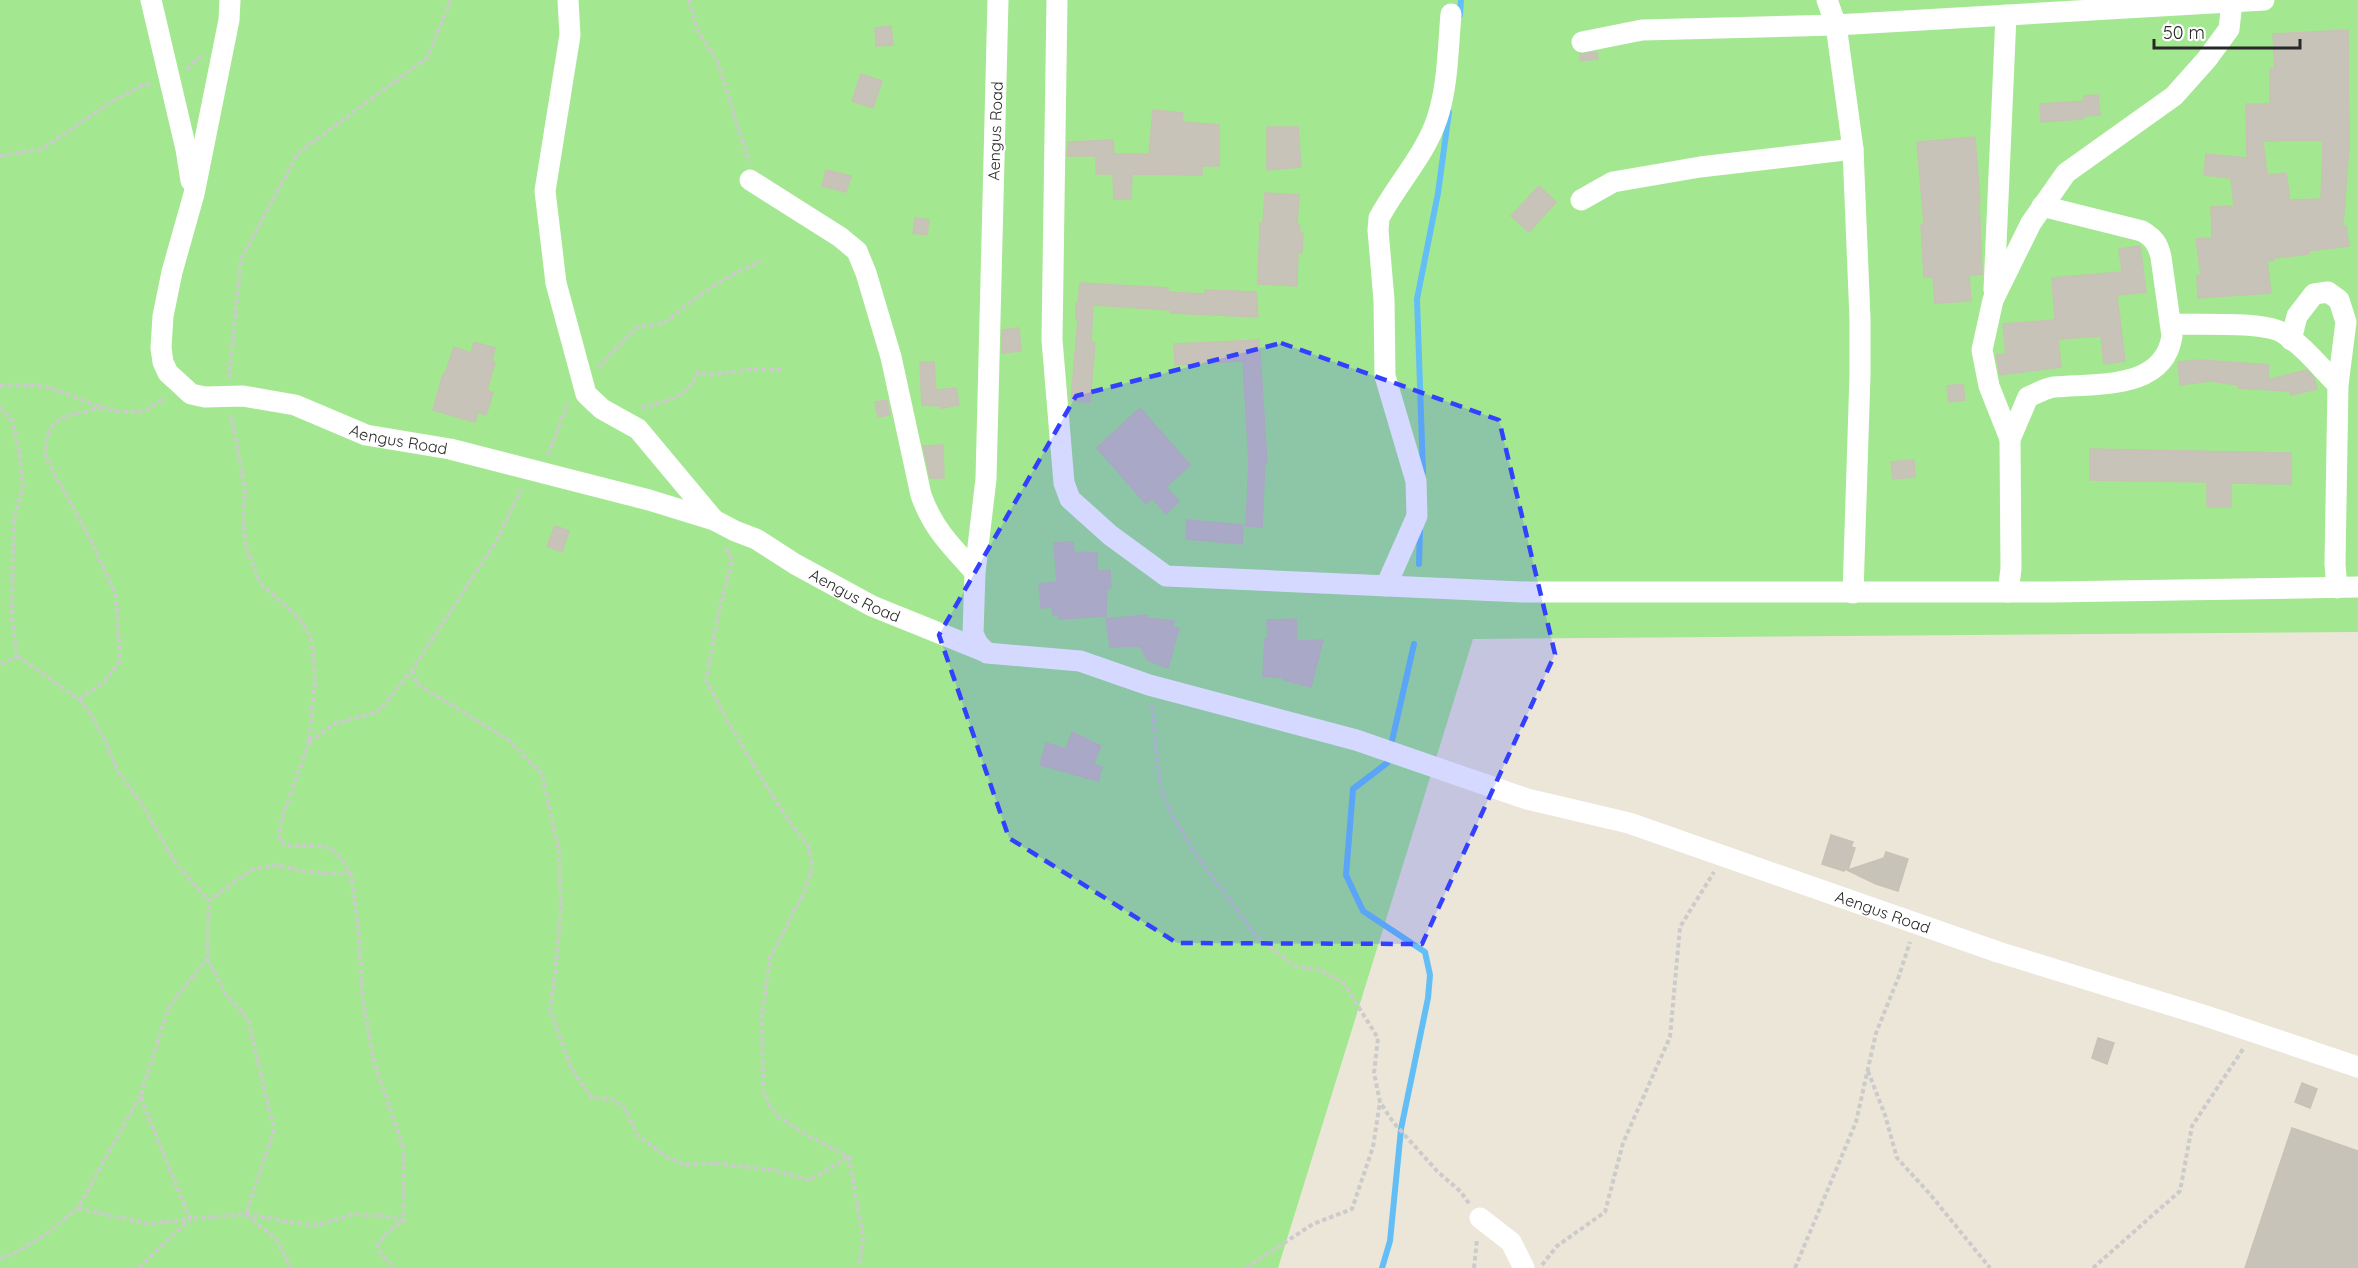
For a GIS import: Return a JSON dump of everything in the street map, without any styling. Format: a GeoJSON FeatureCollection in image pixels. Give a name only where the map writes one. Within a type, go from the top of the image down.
{"type":"FeatureCollection","features":[{"type":"Feature","properties":{"kind":"street"},"geometry":{"type":"LineString","coordinates":[[151,0],[186,149],[194,194]]}},
{"type":"Feature","properties":{"kind":"street","name":"Aengus Road"},"geometry":{"type":"LineString","coordinates":[[230,0],[229,20],[194,194],[172,272],[163,316],[161,348],[163,362],[168,373],[191,394],[205,397],[227,395],[266,398],[295,405],[366,435],[410,444],[450,448],[714,520],[756,539],[795,564],[872,606],[987,653],[1080,661],[1149,685],[1377,747],[1527,800],[1608,817],[1724,855],[1916,924],[2358,1067]]}},
{"type":"Feature","properties":{"kind":"street"},"geometry":{"type":"LineString","coordinates":[[568,0],[570,35],[545,191],[556,283],[583,385],[602,409],[638,429],[714,520]]}},
{"type":"Feature","properties":{"kind":"street","name":"Aengus Road"},"geometry":{"type":"LineString","coordinates":[[987,653],[978,644],[973,634],[975,572],[986,479],[998,0]]}},
{"type":"Feature","properties":{"kind":"street"},"geometry":{"type":"LineString","coordinates":[[1057,0],[1052,340],[1064,483],[1070,499],[1110,535],[1166,576],[1522,592],[2008,592],[2348,587],[2335,564],[2338,385],[2346,322],[2339,300],[2328,292],[2314,294],[2298,316],[2291,340]]}},
{"type":"Feature","properties":{"kind":"street"},"geometry":{"type":"LineString","coordinates":[[1827,0],[1836,25],[1853,149],[1860,352],[1853,592]]}},
{"type":"Feature","properties":{"kind":"street"},"geometry":{"type":"LineString","coordinates":[[1582,42],[1642,30],[1836,25],[2264,0]]}},
{"type":"Feature","properties":{"kind":"street"},"geometry":{"type":"LineString","coordinates":[[1994,300],[2031,223],[2066,173],[2174,96],[2207,59],[2229,29],[2232,2]]}},
{"type":"Feature","properties":{"kind":"street"},"geometry":{"type":"LineString","coordinates":[[1386,586],[1417,516],[1418,499],[1416,481],[1385,376],[1384,300],[1379,218],[1424,148],[1437,119],[1445,86],[1451,14]]}},
{"type":"Feature","properties":{"kind":"street"},"geometry":{"type":"LineString","coordinates":[[2006,15],[1994,300],[1982,350],[1989,386],[2010,439],[2011,569],[2008,592]]}},
{"type":"Feature","properties":{"kind":"street"},"geometry":{"type":"LineString","coordinates":[[1581,201],[1613,182],[1700,166],[1853,149]]}},
{"type":"Feature","properties":{"kind":"street"},"geometry":{"type":"LineString","coordinates":[[750,180],[840,237],[857,251],[866,273],[891,357],[921,495],[928,516],[939,533],[975,572]]}},
{"type":"Feature","properties":{"kind":"street"},"geometry":{"type":"LineString","coordinates":[[2010,439],[2028,397],[2052,388],[2123,382],[2143,375],[2156,366],[2170,348],[2171,324],[2161,257],[2152,237],[2142,231],[2042,206]]}},
{"type":"Feature","properties":{"kind":"street"},"geometry":{"type":"LineString","coordinates":[[2171,324],[2256,326],[2282,332],[2338,385]]}},
{"type":"Feature","properties":{"kind":"street"},"geometry":{"type":"LineString","coordinates":[[1480,1218],[1511,1242],[1524,1268]]}},
{"type":"Feature","properties":{"kind":"path"},"geometry":{"type":"LineString","coordinates":[[404,1221],[403,1148],[374,1062],[363,1001],[358,925],[351,874],[337,853],[324,846],[286,846],[279,835],[281,821],[309,742],[315,682],[314,658],[310,635],[298,617],[260,583],[246,547],[243,521],[245,489],[227,395],[241,259],[298,153],[427,58],[451,0]]}},
{"type":"Feature","properties":{"kind":"path"},"geometry":{"type":"LineString","coordinates":[[688,0],[697,29],[718,63],[726,83],[752,171],[750,180]]}},
{"type":"Feature","properties":{"kind":"path"},"geometry":{"type":"LineString","coordinates":[[0,156],[42,148],[106,105],[141,86],[170,79]]}},
{"type":"Feature","properties":{"kind":"path"},"geometry":{"type":"LineString","coordinates":[[309,742],[334,723],[379,711],[412,670],[497,540],[519,490],[541,472],[583,385],[592,378],[604,360],[636,328],[666,322],[691,301],[726,278],[761,261]]}},
{"type":"Feature","properties":{"kind":"path"},"geometry":{"type":"LineString","coordinates":[[618,417],[681,396],[694,381],[698,372],[708,375],[758,369],[782,370]]}},
{"type":"Feature","properties":{"kind":"path"},"geometry":{"type":"LineString","coordinates":[[0,386],[41,386],[72,395],[103,408],[136,414],[159,402],[178,382]]}},
{"type":"Feature","properties":{"kind":"path"},"geometry":{"type":"LineString","coordinates":[[0,407],[12,420],[19,450],[23,486],[14,519],[13,543],[12,617],[17,656],[79,699],[91,715],[106,742],[116,768],[143,806],[175,862],[209,901],[207,958],[226,994],[248,1019],[274,1130],[246,1214]]}},
{"type":"Feature","properties":{"kind":"path"},"geometry":{"type":"LineString","coordinates":[[79,699],[105,681],[120,661],[116,596],[92,542],[46,458],[44,449],[50,428],[61,417],[103,408]]}},
{"type":"Feature","properties":{"kind":"path"},"geometry":{"type":"LineString","coordinates":[[714,520],[732,560],[717,620],[706,680],[754,766],[809,848],[812,867],[806,888],[770,958],[762,1015],[764,1090],[770,1106],[778,1117],[849,1157]]}},
{"type":"Feature","properties":{"kind":"path"},"geometry":{"type":"LineString","coordinates":[[0,665],[17,656]]}},
{"type":"Feature","properties":{"kind":"path"},"geometry":{"type":"LineString","coordinates":[[412,670],[417,684],[509,740],[542,774],[559,853],[561,907],[550,1009],[571,1068],[592,1098],[613,1099],[626,1110],[637,1135],[667,1157],[685,1165],[713,1163],[773,1170],[810,1180],[849,1157]]}},
{"type":"Feature","properties":{"kind":"path"},"geometry":{"type":"LineString","coordinates":[[1149,685],[1160,788],[1171,813],[1194,852],[1256,936],[1293,965],[1319,970],[1343,982],[1378,1038],[1374,1073],[1380,1102],[1373,1147],[1352,1209],[1312,1224],[1246,1268]]}},
{"type":"Feature","properties":{"kind":"path"},"geometry":{"type":"LineString","coordinates":[[1539,1268],[1557,1246],[1605,1212],[1623,1143],[1670,1037],[1680,927],[1724,855]]}},
{"type":"Feature","properties":{"kind":"path"},"geometry":{"type":"LineString","coordinates":[[209,901],[251,870],[276,865],[305,872],[351,874]]}},
{"type":"Feature","properties":{"kind":"path"},"geometry":{"type":"LineString","coordinates":[[1795,1268],[1856,1122],[1876,1033],[1899,976],[1916,924]]}},
{"type":"Feature","properties":{"kind":"path"},"geometry":{"type":"LineString","coordinates":[[0,1259],[43,1236],[78,1208],[140,1095],[169,1007],[207,958]]}},
{"type":"Feature","properties":{"kind":"path"},"geometry":{"type":"LineString","coordinates":[[2093,1268],[2180,1191],[2192,1126],[2236,1057],[2256,1033]]}},
{"type":"Feature","properties":{"kind":"path"},"geometry":{"type":"LineString","coordinates":[[1868,1070],[1885,1115],[1897,1158],[1929,1192],[1990,1268]]}},
{"type":"Feature","properties":{"kind":"path"},"geometry":{"type":"LineString","coordinates":[[140,1095],[190,1219]]}},
{"type":"Feature","properties":{"kind":"path"},"geometry":{"type":"LineString","coordinates":[[1380,1102],[1393,1122],[1437,1171],[1461,1192],[1480,1218]]}},
{"type":"Feature","properties":{"kind":"path"},"geometry":{"type":"LineString","coordinates":[[849,1157],[863,1237],[859,1268]]}},
{"type":"Feature","properties":{"kind":"path"},"geometry":{"type":"LineString","coordinates":[[78,1208],[149,1224],[246,1214],[318,1225],[353,1214],[382,1216],[404,1221]]}},
{"type":"Feature","properties":{"kind":"path"},"geometry":{"type":"LineString","coordinates":[[246,1214],[276,1239],[291,1268]]}},
{"type":"Feature","properties":{"kind":"path"},"geometry":{"type":"LineString","coordinates":[[138,1268],[190,1219]]}},
{"type":"Feature","properties":{"kind":"path"},"geometry":{"type":"LineString","coordinates":[[395,1268],[384,1258],[377,1246],[388,1231],[404,1221]]}},
{"type":"Feature","properties":{"kind":"highlighted area"},"geometry":{"type":"Polygon","coordinates":[[[1281,343],[1499,420],[1555,654],[1422,944],[1177,943],[1009,838],[939,635],[1076,396],[1281,343]]]}},
{"type":"Feature","properties":{"kind":"green space"},"geometry":{"type":"Polygon","coordinates":[[[0,0],[2358,0],[2358,632],[1473,639],[1278,1268],[0,1268],[0,0]]]}},
{"type":"Feature","properties":{"kind":"building"},"geometry":{"type":"Polygon","coordinates":[[[891,26],[893,45],[876,46],[875,28],[891,26]]]}},
{"type":"Feature","properties":{"kind":"building"},"geometry":{"type":"Polygon","coordinates":[[[2348,30],[2349,145],[2343,226],[2346,226],[2349,246],[2308,251],[2309,254],[2274,258],[2274,260],[2267,261],[2271,293],[2198,298],[2197,276],[2201,276],[2196,239],[2212,238],[2211,207],[2234,206],[2231,178],[2204,175],[2206,154],[2247,158],[2246,104],[2270,104],[2270,69],[2275,69],[2273,34],[2348,30]],[[2322,140],[2263,141],[2267,175],[2286,173],[2290,200],[2321,199],[2322,140]]]}},
{"type":"Feature","properties":{"kind":"building"},"geometry":{"type":"Polygon","coordinates":[[[1597,52],[1598,59],[1580,61],[1580,54],[1597,52]]]}},
{"type":"Feature","properties":{"kind":"building"},"geometry":{"type":"Polygon","coordinates":[[[861,74],[882,81],[873,108],[852,101],[861,74]]]}},
{"type":"Feature","properties":{"kind":"building"},"geometry":{"type":"Polygon","coordinates":[[[2098,95],[2100,115],[2083,116],[2083,119],[2041,122],[2040,104],[2084,101],[2084,96],[2098,95]]]}},
{"type":"Feature","properties":{"kind":"building"},"geometry":{"type":"Polygon","coordinates":[[[1153,110],[1183,113],[1182,122],[1219,125],[1219,166],[1202,166],[1202,175],[1132,174],[1131,199],[1114,199],[1113,174],[1096,174],[1096,156],[1067,156],[1068,142],[1113,140],[1114,154],[1149,154],[1153,110]]]}},
{"type":"Feature","properties":{"kind":"building"},"geometry":{"type":"Polygon","coordinates":[[[1267,127],[1298,127],[1301,167],[1267,170],[1267,127]]]}},
{"type":"Feature","properties":{"kind":"building"},"geometry":{"type":"Polygon","coordinates":[[[1975,137],[1982,274],[1969,275],[1971,301],[1935,303],[1933,277],[1924,277],[1921,225],[1924,224],[1917,142],[1975,137]]]}},
{"type":"Feature","properties":{"kind":"building"},"geometry":{"type":"Polygon","coordinates":[[[826,170],[851,176],[846,192],[822,186],[826,170]]]}},
{"type":"Feature","properties":{"kind":"building"},"geometry":{"type":"Polygon","coordinates":[[[1539,186],[1556,202],[1529,232],[1511,216],[1539,186]]]}},
{"type":"Feature","properties":{"kind":"building"},"geometry":{"type":"Polygon","coordinates":[[[1265,193],[1299,195],[1297,225],[1300,225],[1299,233],[1303,233],[1302,253],[1298,253],[1297,286],[1258,284],[1260,223],[1263,223],[1265,193]]]}},
{"type":"Feature","properties":{"kind":"building"},"geometry":{"type":"Polygon","coordinates":[[[915,218],[929,220],[927,235],[913,233],[915,218]]]}},
{"type":"Feature","properties":{"kind":"building"},"geometry":{"type":"Polygon","coordinates":[[[2140,246],[2146,292],[2117,295],[2125,361],[2104,364],[2101,336],[2058,339],[2061,367],[2000,375],[1996,355],[2006,354],[2003,324],[2055,320],[2052,278],[2122,272],[2119,249],[2140,246]]]}},
{"type":"Feature","properties":{"kind":"building"},"geometry":{"type":"Polygon","coordinates":[[[1080,283],[1168,288],[1168,292],[1205,294],[1205,290],[1256,292],[1258,317],[1171,313],[1171,310],[1093,305],[1091,342],[1095,343],[1090,402],[1071,401],[1078,319],[1076,319],[1076,303],[1078,303],[1080,283]]]}},
{"type":"Feature","properties":{"kind":"building"},"geometry":{"type":"Polygon","coordinates":[[[1019,328],[1021,351],[1002,353],[1002,330],[1019,328]]]}},
{"type":"Feature","properties":{"kind":"building"},"geometry":{"type":"Polygon","coordinates":[[[1259,340],[1267,462],[1265,462],[1262,527],[1246,526],[1249,461],[1243,361],[1175,365],[1174,344],[1259,340]]]}},
{"type":"Feature","properties":{"kind":"building"},"geometry":{"type":"Polygon","coordinates":[[[474,342],[495,348],[492,361],[495,362],[487,390],[493,393],[486,415],[478,412],[475,422],[433,410],[443,374],[445,374],[454,347],[471,353],[474,342]]]}},
{"type":"Feature","properties":{"kind":"building"},"geometry":{"type":"Polygon","coordinates":[[[2201,360],[2269,365],[2268,380],[2307,370],[2314,378],[2317,389],[2291,395],[2290,391],[2238,388],[2238,385],[2210,381],[2180,385],[2178,362],[2201,360]]]}},
{"type":"Feature","properties":{"kind":"building"},"geometry":{"type":"Polygon","coordinates":[[[920,362],[934,362],[936,390],[956,388],[959,405],[941,408],[941,406],[922,405],[920,362]]]}},
{"type":"Feature","properties":{"kind":"building"},"geometry":{"type":"Polygon","coordinates":[[[1963,384],[1965,400],[1949,402],[1947,386],[1963,384]]]}},
{"type":"Feature","properties":{"kind":"building"},"geometry":{"type":"Polygon","coordinates":[[[887,400],[890,415],[878,417],[875,402],[887,400]]]}},
{"type":"Feature","properties":{"kind":"building"},"geometry":{"type":"Polygon","coordinates":[[[1140,408],[1190,465],[1166,487],[1179,501],[1166,514],[1152,498],[1146,504],[1097,448],[1140,408]]]}},
{"type":"Feature","properties":{"kind":"building"},"geometry":{"type":"Polygon","coordinates":[[[943,445],[944,478],[930,478],[923,446],[943,445]]]}},
{"type":"Feature","properties":{"kind":"building"},"geometry":{"type":"Polygon","coordinates":[[[2090,449],[2291,453],[2291,484],[2231,483],[2231,507],[2207,507],[2207,482],[2090,480],[2090,449]]]}},
{"type":"Feature","properties":{"kind":"building"},"geometry":{"type":"Polygon","coordinates":[[[1914,460],[1915,477],[1893,479],[1891,462],[1914,460]]]}},
{"type":"Feature","properties":{"kind":"building"},"geometry":{"type":"Polygon","coordinates":[[[1187,520],[1243,525],[1242,544],[1186,539],[1187,520]]]}},
{"type":"Feature","properties":{"kind":"building"},"geometry":{"type":"Polygon","coordinates":[[[555,526],[569,531],[562,552],[547,546],[555,526]]]}},
{"type":"Feature","properties":{"kind":"building"},"geometry":{"type":"Polygon","coordinates":[[[1073,542],[1074,552],[1097,553],[1097,571],[1110,570],[1111,588],[1107,588],[1106,616],[1059,619],[1060,614],[1053,615],[1052,607],[1041,608],[1039,584],[1057,582],[1054,543],[1073,542]]]}},
{"type":"Feature","properties":{"kind":"building"},"geometry":{"type":"Polygon","coordinates":[[[1147,615],[1147,618],[1174,621],[1173,627],[1179,628],[1168,668],[1147,660],[1140,646],[1110,647],[1106,619],[1147,615]]]}},
{"type":"Feature","properties":{"kind":"building"},"geometry":{"type":"Polygon","coordinates":[[[1296,619],[1297,641],[1323,640],[1311,687],[1284,680],[1284,678],[1263,676],[1265,638],[1268,639],[1267,620],[1296,619]]]}},
{"type":"Feature","properties":{"kind":"building"},"geometry":{"type":"Polygon","coordinates":[[[1072,732],[1101,746],[1093,764],[1102,767],[1098,781],[1040,765],[1046,743],[1066,749],[1072,732]]]}},
{"type":"Feature","properties":{"kind":"building"},"geometry":{"type":"Polygon","coordinates":[[[1831,835],[1853,842],[1851,847],[1855,848],[1848,870],[1884,858],[1886,852],[1908,859],[1898,891],[1876,884],[1845,869],[1844,871],[1822,864],[1831,835]]]}},
{"type":"Feature","properties":{"kind":"building"},"geometry":{"type":"Polygon","coordinates":[[[2098,1038],[2114,1043],[2107,1064],[2092,1058],[2098,1038]]]}},
{"type":"Feature","properties":{"kind":"building"},"geometry":{"type":"Polygon","coordinates":[[[2302,1083],[2317,1089],[2310,1108],[2295,1102],[2302,1083]]]}},
{"type":"Feature","properties":{"kind":"building"},"geometry":{"type":"Polygon","coordinates":[[[2292,1128],[2358,1151],[2358,1268],[2245,1268],[2292,1128]]]}},
{"type":"Feature","properties":{"kind":"waterway"},"geometry":{"type":"LineString","coordinates":[[1460,15],[1461,0]]}},
{"type":"Feature","properties":{"kind":"waterway"},"geometry":{"type":"LineString","coordinates":[[1423,473],[1417,299],[1438,193],[1449,112]]}},
{"type":"Feature","properties":{"kind":"waterway"},"geometry":{"type":"LineString","coordinates":[[1419,564],[1420,529]]}},
{"type":"Feature","properties":{"kind":"waterway"},"geometry":{"type":"LineString","coordinates":[[1382,1268],[1390,1241],[1401,1129],[1428,998],[1430,975],[1425,952],[1363,911],[1346,875],[1353,789],[1387,763],[1414,644]]}}]}
